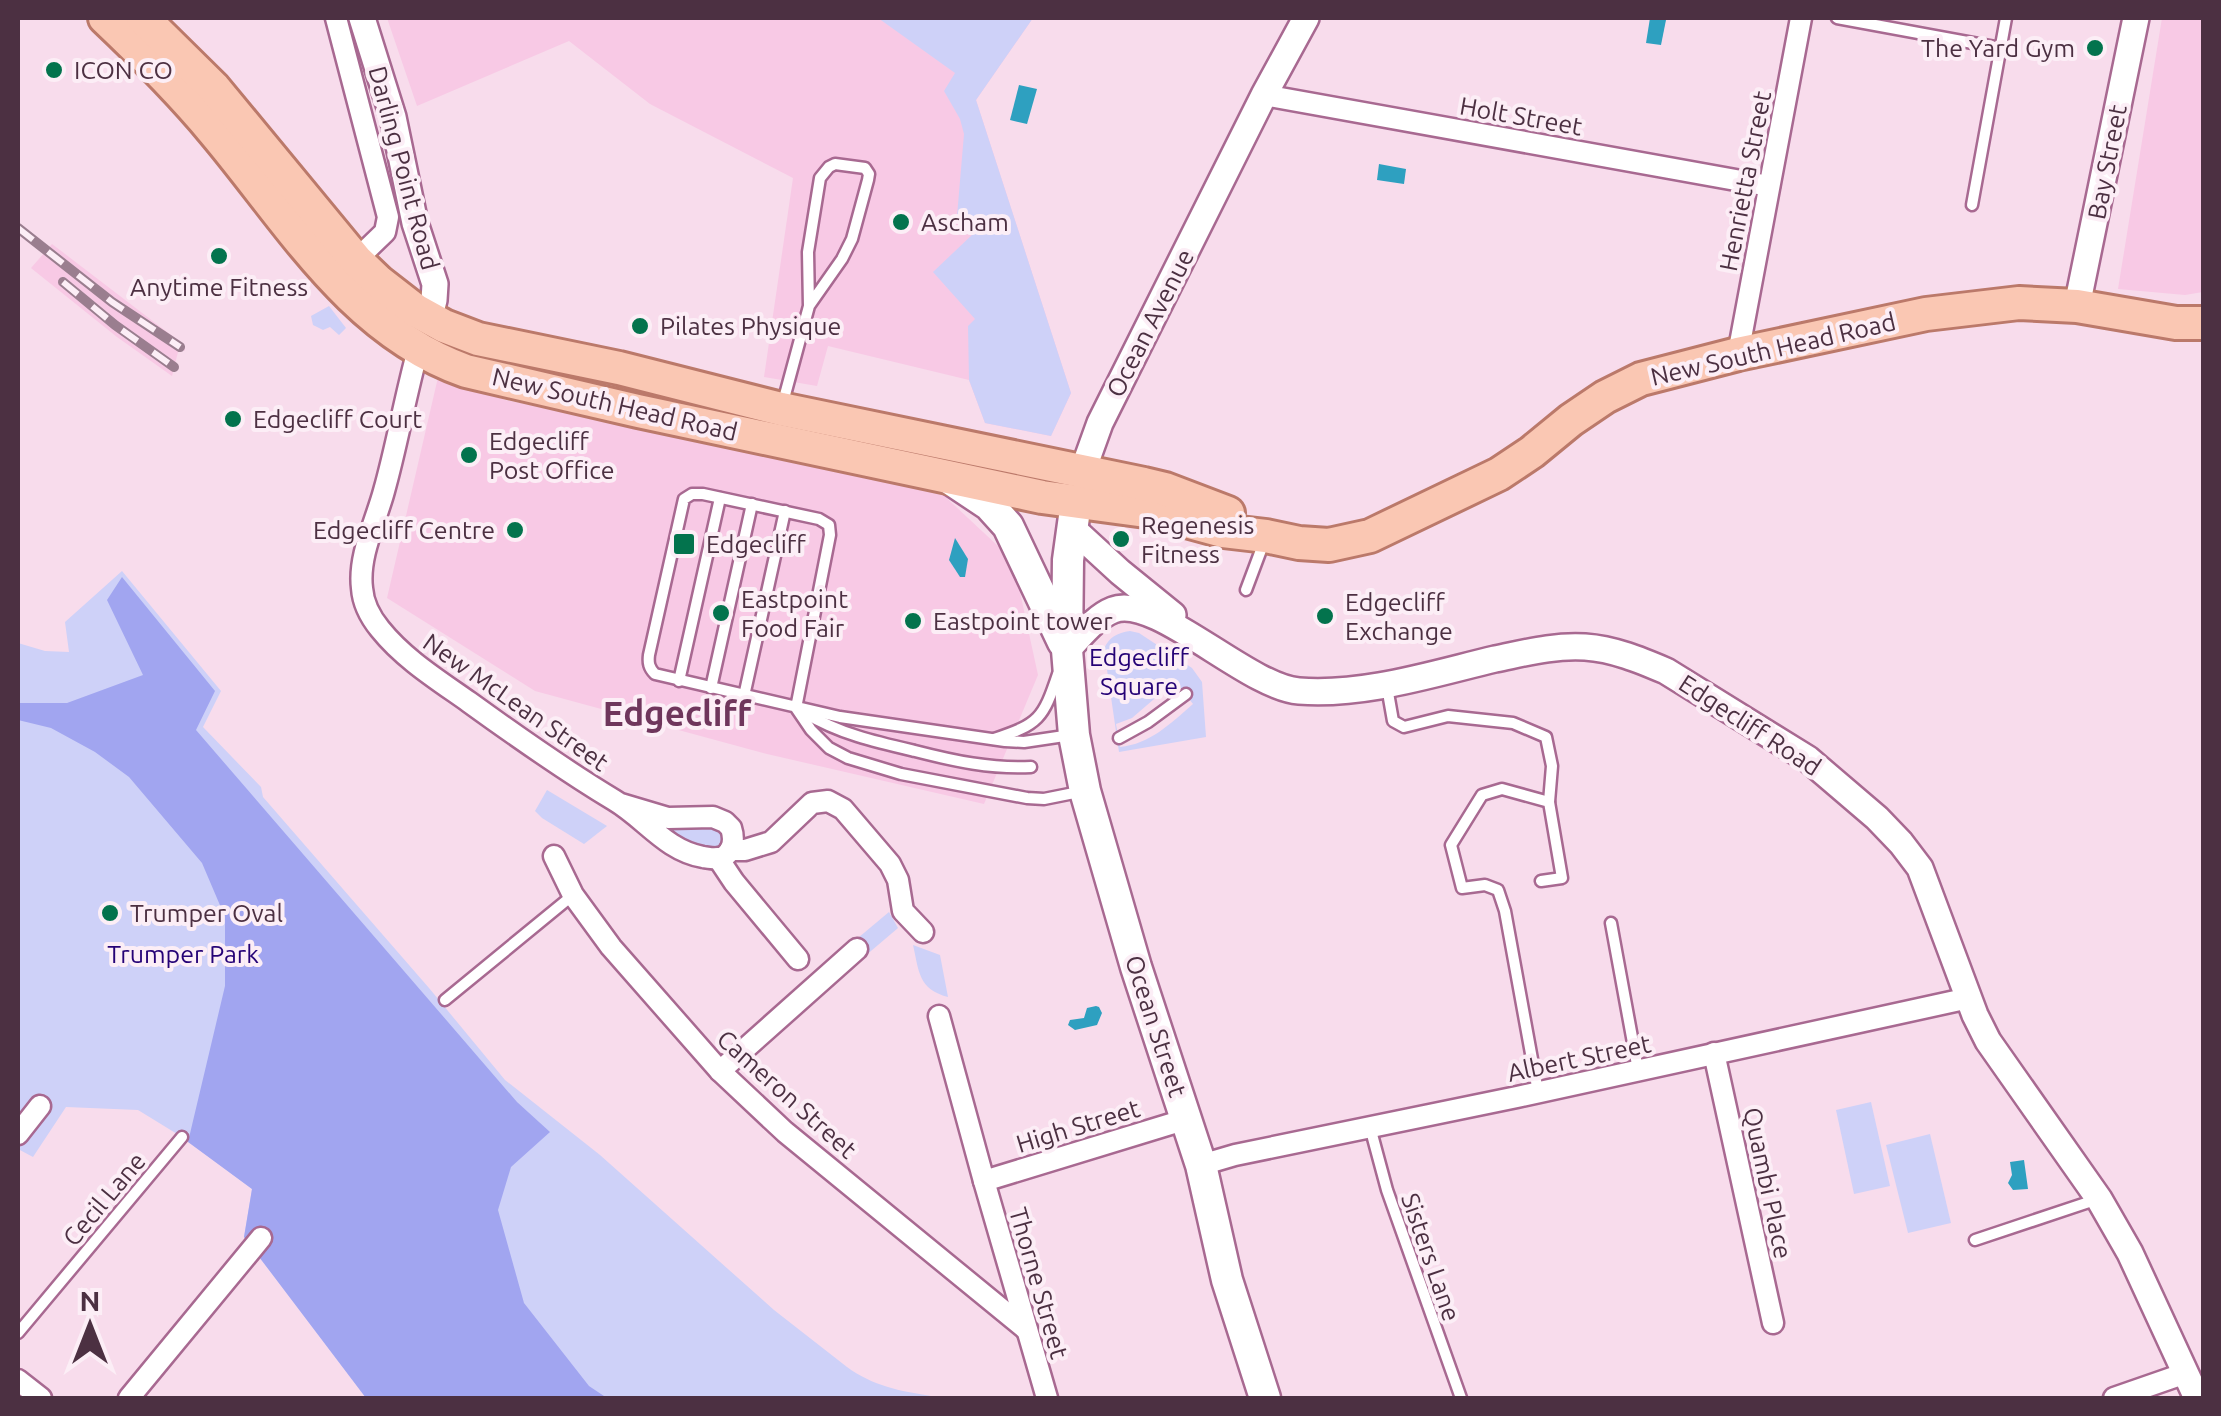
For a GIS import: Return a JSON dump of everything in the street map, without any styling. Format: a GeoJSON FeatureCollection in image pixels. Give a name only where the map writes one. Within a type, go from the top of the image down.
{"type":"FeatureCollection","features":[{"type":"Feature","properties":{"kind":"main road","name":"New South Head Road"},"geometry":{"type":"LineString","coordinates":[[104,18],[195,110],[343,290],[385,328],[442,362],[466,371],[663,416],[1076,501],[1165,489],[1234,515],[1266,536],[1299,544],[1329,545],[1370,536],[1499,474],[1605,397],[1641,379],[1738,354],[1926,314],[2019,303],[2078,306],[2204,323]]}},
{"type":"Feature","properties":{"kind":"main road","name":"New South Head Road"},"geometry":{"type":"LineString","coordinates":[[143,18],[214,88],[356,260],[429,319],[478,339],[619,368],[780,409],[1076,501]]}},
{"type":"Feature","properties":{"kind":"main road"},"geometry":{"type":"LineString","coordinates":[[418,350],[429,319]]}},
{"type":"Feature","properties":{"kind":"main road"},"geometry":{"type":"LineString","coordinates":[[944,475],[989,505],[1010,530],[1067,650]]}},
{"type":"Feature","properties":{"kind":"main road","name":"Ocean Avenue"},"geometry":{"type":"LineString","coordinates":[[1067,650],[1068,572],[1076,501]]}},
{"type":"Feature","properties":{"kind":"main road","name":"Ocean Street"},"geometry":{"type":"LineString","coordinates":[[1067,650],[1074,735],[1085,791],[1136,967],[1201,1165],[1223,1264],[1264,1398]]}},
{"type":"Feature","properties":{"kind":"street"},"geometry":{"type":"LineString","coordinates":[[336,18],[388,217],[385,232],[356,260]]}},
{"type":"Feature","properties":{"kind":"street","name":"Darling Point Road"},"geometry":{"type":"LineString","coordinates":[[362,18],[393,117],[415,223],[435,284],[429,319]]}},
{"type":"Feature","properties":{"kind":"street","name":"Ocean Avenue"},"geometry":{"type":"LineString","coordinates":[[1076,501],[1100,422],[1306,18]]}},
{"type":"Feature","properties":{"kind":"street","name":"Henrietta Street"},"geometry":{"type":"LineString","coordinates":[[1738,354],[1801,18]]}},
{"type":"Feature","properties":{"kind":"street","name":"Bay Street"},"geometry":{"type":"LineString","coordinates":[[2078,306],[2136,18]]}},
{"type":"Feature","properties":{"kind":"street","name":"Holt Street"},"geometry":{"type":"LineString","coordinates":[[1264,95],[1769,186]]}},
{"type":"Feature","properties":{"kind":"street","name":"New McLean Street"},"geometry":{"type":"LineString","coordinates":[[418,350],[363,565],[362,590],[368,611],[416,663],[566,771],[621,804],[660,838],[692,855],[727,847],[729,824],[719,818],[668,818],[621,804]]}},
{"type":"Feature","properties":{"kind":"street","name":"Edgecliff Road"},"geometry":{"type":"LineString","coordinates":[[1076,501],[1120,572],[1203,642]]}},
{"type":"Feature","properties":{"kind":"street","name":"Edgecliff Road"},"geometry":{"type":"LineString","coordinates":[[1067,650],[1104,615],[1128,608],[1146,612],[1255,676],[1289,690],[1343,691],[1558,647],[1584,647],[1632,657],[1666,671],[1808,759],[1877,818],[1920,868],[1975,1015],[2001,1063],[2099,1199],[2130,1253],[2197,1398]]}},
{"type":"Feature","properties":{"kind":"street"},"geometry":{"type":"LineString","coordinates":[[798,958],[734,882],[727,847],[792,822],[806,807],[820,800],[843,809],[890,864],[898,880],[903,912],[923,932]]}},
{"type":"Feature","properties":{"kind":"street","name":"Cameron Street"},"geometry":{"type":"LineString","coordinates":[[554,856],[573,895],[611,947],[720,1071],[785,1132],[1027,1330]]}},
{"type":"Feature","properties":{"kind":"street"},"geometry":{"type":"LineString","coordinates":[[720,1071],[857,949]]}},
{"type":"Feature","properties":{"kind":"street","name":"Albert Street"},"geometry":{"type":"LineString","coordinates":[[1201,1165],[1968,998]]}},
{"type":"Feature","properties":{"kind":"street","name":"Thorne Street"},"geometry":{"type":"LineString","coordinates":[[940,1016],[1046,1398]]}},
{"type":"Feature","properties":{"kind":"street","name":"Quambi Place"},"geometry":{"type":"LineString","coordinates":[[1714,1053],[1772,1323]]}},
{"type":"Feature","properties":{"kind":"street"},"geometry":{"type":"LineString","coordinates":[[18,1134],[40,1106]]}},
{"type":"Feature","properties":{"kind":"street","name":"High Street"},"geometry":{"type":"LineString","coordinates":[[984,1181],[1187,1119]]}},
{"type":"Feature","properties":{"kind":"street"},"geometry":{"type":"LineString","coordinates":[[129,1398],[261,1238]]}},
{"type":"Feature","properties":{"kind":"street"},"geometry":{"type":"LineString","coordinates":[[2114,1398],[2186,1373]]}},
{"type":"Feature","properties":{"kind":"street"},"geometry":{"type":"LineString","coordinates":[[18,1380],[42,1398]]}},
{"type":"Feature","properties":{"kind":"lane"},"geometry":{"type":"LineString","coordinates":[[1837,18],[2000,48]]}},
{"type":"Feature","properties":{"kind":"lane"},"geometry":{"type":"LineString","coordinates":[[1972,205],[2006,18]]}},
{"type":"Feature","properties":{"kind":"lane"},"geometry":{"type":"LineString","coordinates":[[780,409],[809,306],[808,252],[820,178],[829,166],[836,164],[865,168],[868,180],[852,239],[809,306]]}},
{"type":"Feature","properties":{"kind":"lane"},"geometry":{"type":"LineString","coordinates":[[1074,735],[1024,742],[867,722],[796,708],[655,674],[648,662],[684,498],[692,494],[785,511],[825,521],[830,529],[796,708],[829,748],[868,766],[1037,799],[1085,791]]}},
{"type":"Feature","properties":{"kind":"lane"},"geometry":{"type":"LineString","coordinates":[[679,681],[720,498]]}},
{"type":"Feature","properties":{"kind":"lane"},"geometry":{"type":"LineString","coordinates":[[711,688],[752,504]]}},
{"type":"Feature","properties":{"kind":"lane"},"geometry":{"type":"LineString","coordinates":[[744,696],[785,511]]}},
{"type":"Feature","properties":{"kind":"lane"},"geometry":{"type":"LineString","coordinates":[[1246,590],[1266,536]]}},
{"type":"Feature","properties":{"kind":"lane"},"geometry":{"type":"LineString","coordinates":[[993,739],[1029,726],[1041,716],[1067,650]]}},
{"type":"Feature","properties":{"kind":"lane"},"geometry":{"type":"LineString","coordinates":[[1386,683],[1393,721],[1404,727],[1448,716],[1514,723],[1546,738],[1552,766],[1549,802],[1562,878],[1542,881]]}},
{"type":"Feature","properties":{"kind":"lane"},"geometry":{"type":"LineString","coordinates":[[1118,738],[1186,694]]}},
{"type":"Feature","properties":{"kind":"lane"},"geometry":{"type":"LineString","coordinates":[[796,708],[858,738],[960,762],[1031,768]]}},
{"type":"Feature","properties":{"kind":"lane"},"geometry":{"type":"LineString","coordinates":[[1538,1092],[1498,890],[1485,885],[1462,888],[1451,846],[1482,796],[1502,789],[1549,802]]}},
{"type":"Feature","properties":{"kind":"lane"},"geometry":{"type":"LineString","coordinates":[[445,1000],[573,895]]}},
{"type":"Feature","properties":{"kind":"lane"},"geometry":{"type":"LineString","coordinates":[[1611,923],[1638,1070]]}},
{"type":"Feature","properties":{"kind":"lane","name":"Sisters Lane"},"geometry":{"type":"LineString","coordinates":[[1370,1126],[1387,1190],[1461,1398]]}},
{"type":"Feature","properties":{"kind":"lane","name":"Cecil Lane"},"geometry":{"type":"LineString","coordinates":[[18,1333],[182,1137]]}},
{"type":"Feature","properties":{"kind":"lane"},"geometry":{"type":"LineString","coordinates":[[1975,1240],[2099,1199]]}},
{"type":"Feature","properties":{"kind":"shaded area","name":"Ascham"},"geometry":{"type":"Polygon","coordinates":[[[387,18],[1033,18],[976,100],[1071,393],[1051,436],[985,423],[969,380],[828,346],[817,386],[764,377],[793,178],[650,104],[569,41],[417,106],[387,18]]]}},
{"type":"Feature","properties":{"kind":"shaded area"},"geometry":{"type":"Polygon","coordinates":[[[1650,18],[1666,20],[1661,45],[1646,43],[1650,18]]]}},
{"type":"Feature","properties":{"kind":"shaded area"},"geometry":{"type":"Polygon","coordinates":[[[2162,18],[2203,18],[2203,292],[2185,295],[2118,289],[2162,18]]]}},
{"type":"Feature","properties":{"kind":"shaded area"},"geometry":{"type":"Polygon","coordinates":[[[1019,85],[1037,89],[1027,124],[1010,120],[1019,85]]]}},
{"type":"Feature","properties":{"kind":"shaded area"},"geometry":{"type":"Polygon","coordinates":[[[1379,164],[1406,169],[1404,184],[1377,180],[1379,164]]]}},
{"type":"Feature","properties":{"kind":"shaded area"},"geometry":{"type":"Polygon","coordinates":[[[52,244],[184,345],[185,351],[179,348],[172,376],[31,268],[52,244]]]}},
{"type":"Feature","properties":{"kind":"shaded area"},"geometry":{"type":"Polygon","coordinates":[[[439,373],[505,400],[938,490],[1013,560],[1038,675],[984,804],[767,754],[535,691],[387,598],[439,373]]]}},
{"type":"Feature","properties":{"kind":"shaded area"},"geometry":{"type":"Polygon","coordinates":[[[955,538],[968,559],[965,577],[960,577],[949,560],[955,538]]]}},
{"type":"Feature","properties":{"kind":"shaded area"},"geometry":{"type":"Polygon","coordinates":[[[122,577],[215,691],[196,730],[517,1102],[550,1132],[511,1167],[498,1210],[524,1303],[589,1386],[607,1398],[366,1398],[244,1237],[252,1189],[188,1142],[225,986],[225,917],[202,863],[129,777],[95,752],[51,728],[18,720],[18,703],[67,703],[143,675],[107,600],[122,577]]]}},
{"type":"Feature","properties":{"kind":"shaded area"},"geometry":{"type":"Polygon","coordinates":[[[1096,1006],[1102,1013],[1097,1025],[1075,1030],[1068,1025],[1070,1020],[1084,1018],[1087,1008],[1096,1006]]]}},
{"type":"Feature","properties":{"kind":"shaded area"},"geometry":{"type":"Polygon","coordinates":[[[2024,1160],[2028,1189],[2013,1190],[2008,1183],[2012,1175],[2010,1162],[2024,1160]]]}},
{"type":"Feature","properties":{"kind":"green space"},"geometry":{"type":"Polygon","coordinates":[[[878,18],[1033,18],[976,100],[1071,393],[1051,436],[985,423],[969,380],[968,326],[975,319],[933,272],[973,234],[957,216],[964,134],[944,91],[955,73],[878,18]]]}},
{"type":"Feature","properties":{"kind":"green space"},"geometry":{"type":"Polygon","coordinates":[[[329,306],[346,328],[339,335],[330,327],[323,330],[313,325],[311,316],[329,306]]]}},
{"type":"Feature","properties":{"kind":"green space","name":"Trumper Park"},"geometry":{"type":"Polygon","coordinates":[[[122,571],[221,691],[203,727],[261,787],[263,797],[505,1080],[600,1155],[774,1310],[847,1367],[877,1383],[933,1398],[366,1398],[244,1237],[252,1189],[182,1137],[138,1110],[66,1107],[33,1157],[18,1149],[18,643],[45,651],[69,652],[65,622],[122,571]]]}},
{"type":"Feature","properties":{"kind":"green space","name":"Edgecliff Square"},"geometry":{"type":"Polygon","coordinates":[[[1130,631],[1192,668],[1202,682],[1206,737],[1119,752],[1104,649],[1117,634],[1130,631]],[[1175,681],[1132,718],[1116,724],[1120,747],[1150,737],[1193,704],[1175,681]]]}},
{"type":"Feature","properties":{"kind":"green space"},"geometry":{"type":"Polygon","coordinates":[[[547,790],[607,826],[584,844],[535,811],[547,790]]]}},
{"type":"Feature","properties":{"kind":"green space"},"geometry":{"type":"Polygon","coordinates":[[[668,818],[719,818],[727,854],[660,838],[668,818]]]}},
{"type":"Feature","properties":{"kind":"green space"},"geometry":{"type":"Polygon","coordinates":[[[889,912],[898,928],[858,962],[846,948],[889,912]]]}},
{"type":"Feature","properties":{"kind":"green space"},"geometry":{"type":"Polygon","coordinates":[[[913,945],[940,955],[948,997],[925,984],[913,945]]]}},
{"type":"Feature","properties":{"kind":"green space"},"geometry":{"type":"Polygon","coordinates":[[[1871,1102],[1890,1186],[1854,1194],[1836,1110],[1871,1102]]]}},
{"type":"Feature","properties":{"kind":"green space"},"geometry":{"type":"Polygon","coordinates":[[[1930,1134],[1951,1223],[1908,1233],[1886,1145],[1930,1134]]]}},
{"type":"Feature","properties":{"kind":"railway"},"geometry":{"type":"LineString","coordinates":[[18,228],[112,302],[180,347]]}},
{"type":"Feature","properties":{"kind":"railway"},"geometry":{"type":"LineString","coordinates":[[63,282],[174,367]]}},
{"type":"Feature","properties":{"kind":"place","name":"The Yard Gym"},"geometry":{"type":"Point","coordinates":[2095,48]}},
{"type":"Feature","properties":{"kind":"place","name":"ICON CO"},"geometry":{"type":"Point","coordinates":[54,70]}},
{"type":"Feature","properties":{"kind":"place","name":"Ascham"},"geometry":{"type":"Point","coordinates":[901,222]}},
{"type":"Feature","properties":{"kind":"place","name":"Anytime Fitness"},"geometry":{"type":"Point","coordinates":[219,256]}},
{"type":"Feature","properties":{"kind":"place","name":"Pilates Physique"},"geometry":{"type":"Point","coordinates":[640,326]}},
{"type":"Feature","properties":{"kind":"place","name":"Edgecliff Court"},"geometry":{"type":"Point","coordinates":[233,419]}},
{"type":"Feature","properties":{"kind":"place","name":"Edgecliff Post Office"},"geometry":{"type":"Point","coordinates":[469,455]}},
{"type":"Feature","properties":{"kind":"place","name":"Edgecliff Centre"},"geometry":{"type":"Point","coordinates":[515,530]}},
{"type":"Feature","properties":{"kind":"place","name":"Regenesis Fitness"},"geometry":{"type":"Point","coordinates":[1121,539]}},
{"type":"Feature","properties":{"kind":"place","name":"Edgecliff"},"geometry":{"type":"Point","coordinates":[684,544]}},
{"type":"Feature","properties":{"kind":"place","name":"Eastpoint Food Fair"},"geometry":{"type":"Point","coordinates":[721,613]}},
{"type":"Feature","properties":{"kind":"place","name":"Edgecliff Exchange"},"geometry":{"type":"Point","coordinates":[1325,616]}},
{"type":"Feature","properties":{"kind":"place","name":"Eastpoint tower"},"geometry":{"type":"Point","coordinates":[913,621]}},
{"type":"Feature","properties":{"kind":"place","name":"Trumper Oval"},"geometry":{"type":"Point","coordinates":[110,913]}},
{"type":"Feature","properties":{"kind":"district","name":"Edgecliff"},"geometry":{"type":"Point","coordinates":[677,714]}}]}
